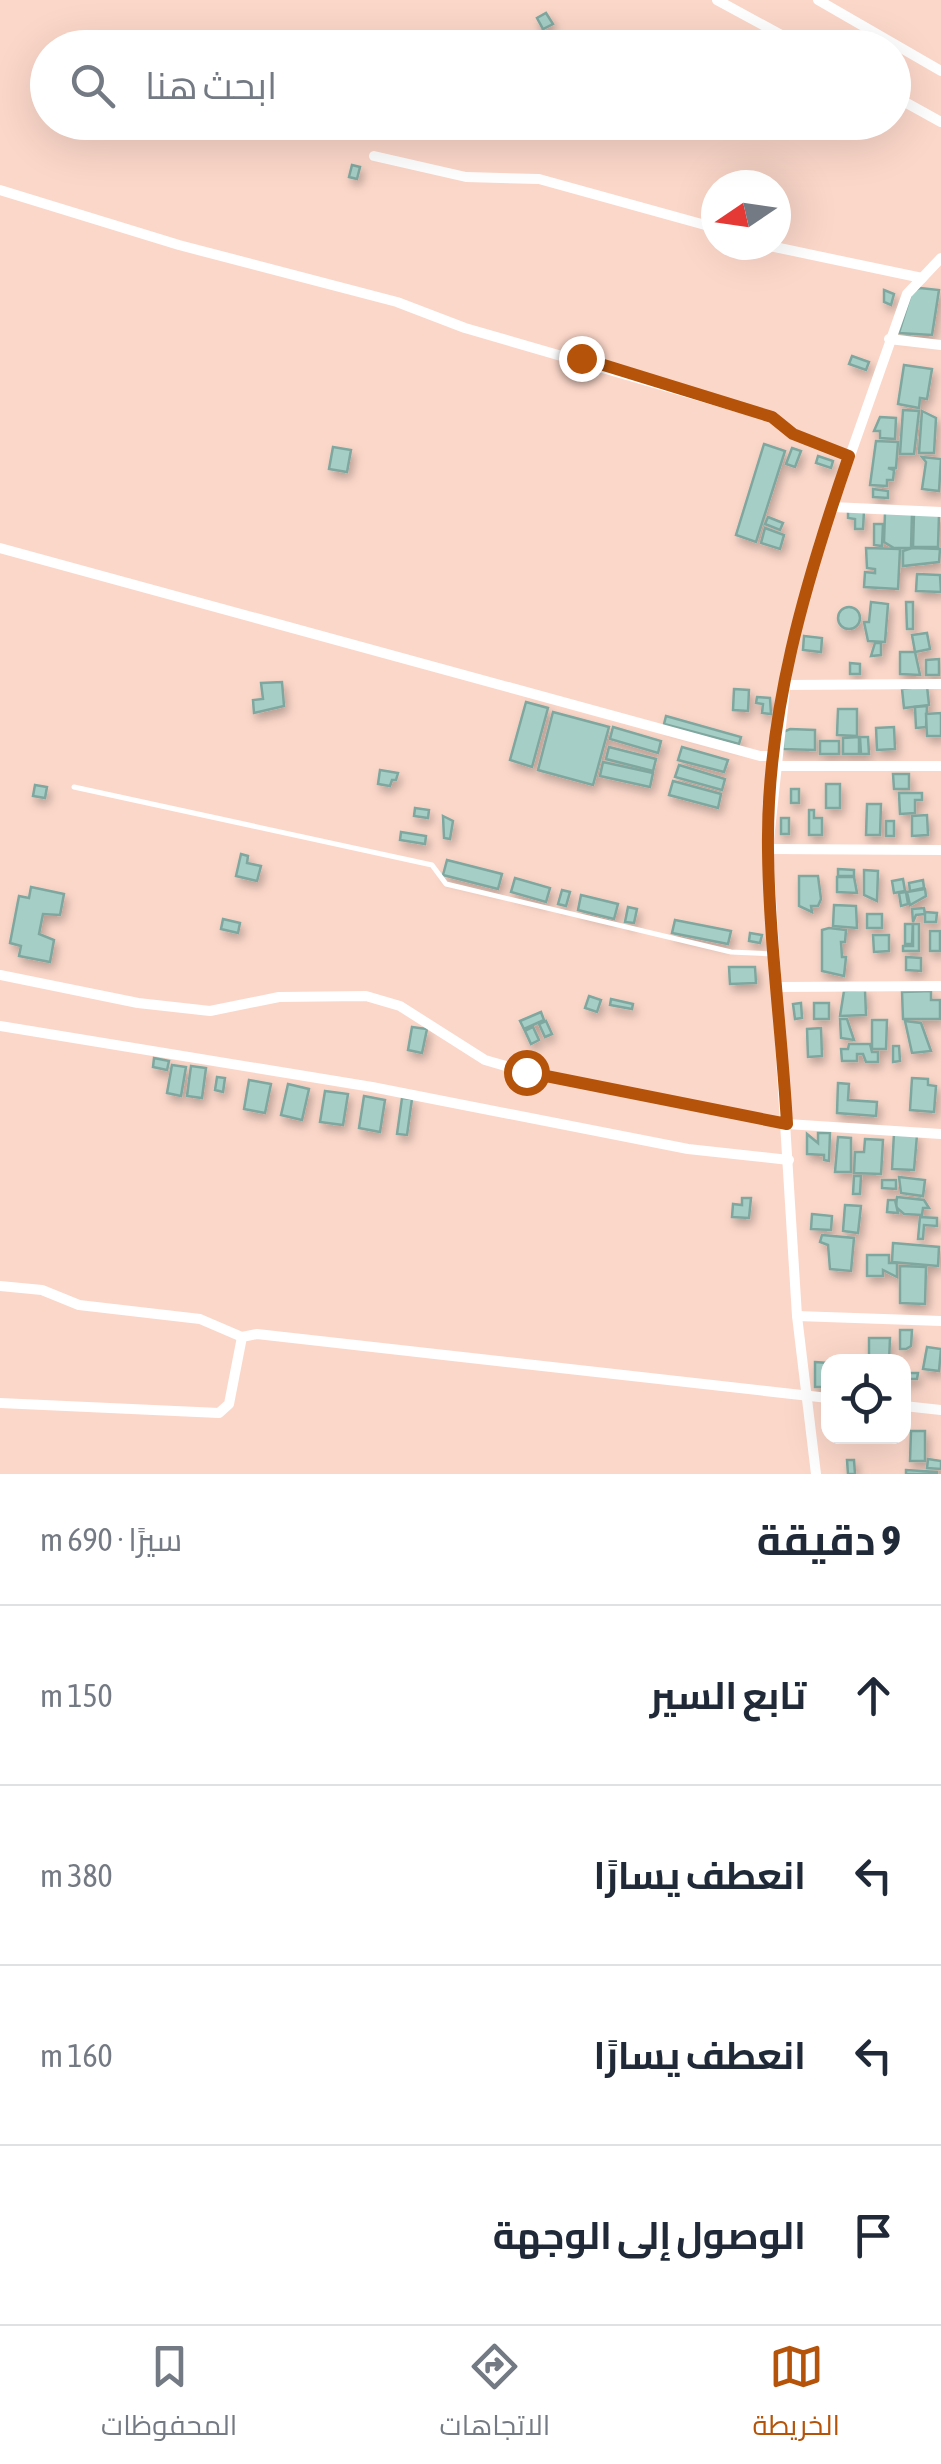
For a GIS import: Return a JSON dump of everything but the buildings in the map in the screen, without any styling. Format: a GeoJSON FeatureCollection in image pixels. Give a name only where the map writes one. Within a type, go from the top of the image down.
{"type":"FeatureCollection","features":[{"type":"Feature","properties":{"kind":"street"},"geometry":{"type":"LineString","coordinates":[[717,0],[772,30]]}},
{"type":"Feature","properties":{"kind":"street"},"geometry":{"type":"LineString","coordinates":[[818,0],[869,30]]}},
{"type":"Feature","properties":{"kind":"street"},"geometry":{"type":"LineString","coordinates":[[911,54],[941,72]]}},
{"type":"Feature","properties":{"kind":"street"},"geometry":{"type":"LineString","coordinates":[[911,105],[941,122]]}},
{"type":"Feature","properties":{"kind":"street"},"geometry":{"type":"LineString","coordinates":[[374,156],[466,178],[539,179],[701,224]]}},
{"type":"Feature","properties":{"kind":"street"},"geometry":{"type":"LineString","coordinates":[[0,190],[179,245],[397,302],[466,328],[755,411],[772,417],[793,434],[849,456]]}},
{"type":"Feature","properties":{"kind":"street"},"geometry":{"type":"LineString","coordinates":[[791,250],[922,278]]}},
{"type":"Feature","properties":{"kind":"street"},"geometry":{"type":"LineString","coordinates":[[816,1474],[797,1316],[780,987],[768,848],[775,761],[793,639],[832,507],[906,294],[941,258]]}},
{"type":"Feature","properties":{"kind":"street"},"geometry":{"type":"LineString","coordinates":[[889,340],[941,345]]}},
{"type":"Feature","properties":{"kind":"street"},"geometry":{"type":"LineString","coordinates":[[832,507],[941,512]]}},
{"type":"Feature","properties":{"kind":"street"},"geometry":{"type":"LineString","coordinates":[[0,548],[775,761],[941,766]]}},
{"type":"Feature","properties":{"kind":"street"},"geometry":{"type":"LineString","coordinates":[[784,685],[941,684]]}},
{"type":"Feature","properties":{"kind":"street"},"geometry":{"type":"LineString","coordinates":[[768,848],[941,850]]}},
{"type":"Feature","properties":{"kind":"street"},"geometry":{"type":"LineString","coordinates":[[0,975],[138,1003],[210,1011],[279,997],[366,996],[400,1006],[493,1064],[787,1124],[941,1134]]}},
{"type":"Feature","properties":{"kind":"street"},"geometry":{"type":"LineString","coordinates":[[780,987],[941,986]]}},
{"type":"Feature","properties":{"kind":"street"},"geometry":{"type":"LineString","coordinates":[[0,1026],[372,1087],[688,1149],[789,1160]]}},
{"type":"Feature","properties":{"kind":"street"},"geometry":{"type":"LineString","coordinates":[[0,1286],[42,1290],[78,1306],[200,1319],[242,1337],[258,1334],[344,1342],[821,1397]]}},
{"type":"Feature","properties":{"kind":"street"},"geometry":{"type":"LineString","coordinates":[[797,1316],[941,1320]]}},
{"type":"Feature","properties":{"kind":"street"},"geometry":{"type":"LineString","coordinates":[[0,1403],[219,1413],[229,1404],[242,1337]]}},
{"type":"Feature","properties":{"kind":"street"},"geometry":{"type":"LineString","coordinates":[[911,1407],[941,1410]]}},
{"type":"Feature","properties":{"kind":"lane"},"geometry":{"type":"LineString","coordinates":[[74,786],[432,865],[446,884],[545,909],[731,952],[776,954]]}},
{"type":"Feature","properties":{"kind":"route"},"geometry":{"type":"LineString","coordinates":[[526,1072],[758,1115],[787,1124],[768,848],[771,798],[793,639],[849,456],[793,434],[772,417],[581,358]]}}]}
